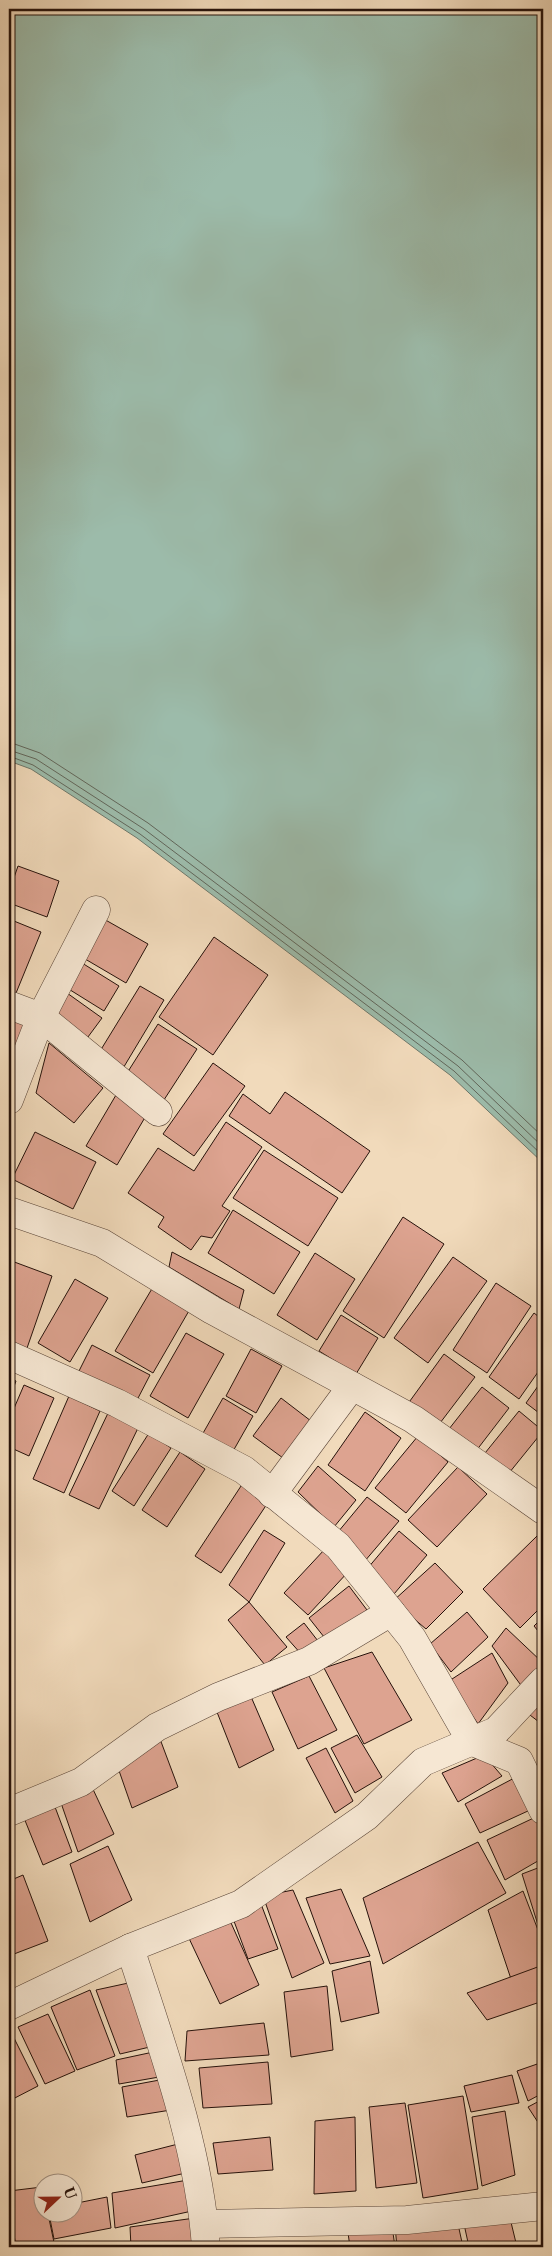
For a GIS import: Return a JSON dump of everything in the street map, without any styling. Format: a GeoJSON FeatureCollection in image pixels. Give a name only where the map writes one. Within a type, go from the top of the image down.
{"type":"FeatureCollection","features":[{"type":"Feature","properties":{"kind":"street"},"geometry":{"type":"LineString","coordinates":[[9,1100],[41,1018],[96,910]]}},
{"type":"Feature","properties":{"kind":"street"},"geometry":{"type":"LineString","coordinates":[[9,1004],[41,1018],[158,1112]]}},
{"type":"Feature","properties":{"kind":"street"},"geometry":{"type":"LineString","coordinates":[[9,1210],[102,1243],[212,1310],[413,1419],[543,1510]]}},
{"type":"Feature","properties":{"kind":"street"},"geometry":{"type":"LineString","coordinates":[[9,1354],[118,1403],[244,1470],[338,1546],[412,1638],[471,1742],[519,1761],[543,1810]]}},
{"type":"Feature","properties":{"kind":"street"},"geometry":{"type":"LineString","coordinates":[[272,1494],[352,1386]]}},
{"type":"Feature","properties":{"kind":"street"},"geometry":{"type":"LineString","coordinates":[[9,1812],[81,1782],[157,1727],[218,1697],[310,1661],[391,1612]]}},
{"type":"Feature","properties":{"kind":"street"},"geometry":{"type":"LineString","coordinates":[[9,2006],[130,1948],[241,1904],[367,1816],[423,1762],[496,1731],[543,1680]]}},
{"type":"Feature","properties":{"kind":"street"},"geometry":{"type":"LineString","coordinates":[[130,1948],[166,2058],[193,2163],[206,2236],[407,2220],[543,2206]]}},
{"type":"Feature","properties":{"kind":"water"},"geometry":{"type":"Polygon","coordinates":[[[9,9],[543,9],[543,1163],[450,1075],[137,838],[31,769],[9,761],[9,9]]]}},
{"type":"Feature","properties":{"kind":"building"},"geometry":{"type":"Polygon","coordinates":[[[18,866],[59,881],[47,917],[9,903],[9,892],[18,866]]]}},
{"type":"Feature","properties":{"kind":"building"},"geometry":{"type":"Polygon","coordinates":[[[102,918],[148,944],[126,983],[80,956],[102,918]]]}},
{"type":"Feature","properties":{"kind":"building"},"geometry":{"type":"Polygon","coordinates":[[[9,919],[41,932],[14,998],[9,995],[9,919]]]}},
{"type":"Feature","properties":{"kind":"building"},"geometry":{"type":"Polygon","coordinates":[[[214,937],[268,975],[213,1055],[159,1017],[214,937]]]}},
{"type":"Feature","properties":{"kind":"building"},"geometry":{"type":"Polygon","coordinates":[[[82,963],[119,986],[104,1011],[67,988],[82,963]]]}},
{"type":"Feature","properties":{"kind":"building"},"geometry":{"type":"Polygon","coordinates":[[[140,986],[164,1000],[122,1070],[97,1056],[140,986]]]}},
{"type":"Feature","properties":{"kind":"building"},"geometry":{"type":"Polygon","coordinates":[[[67,993],[102,1018],[85,1041],[50,1016],[67,993]]]}},
{"type":"Feature","properties":{"kind":"building"},"geometry":{"type":"Polygon","coordinates":[[[9,1014],[29,1021],[9,1091],[9,1014]]]}},
{"type":"Feature","properties":{"kind":"building"},"geometry":{"type":"Polygon","coordinates":[[[158,1024],[197,1049],[160,1106],[122,1081],[158,1024]]]}},
{"type":"Feature","properties":{"kind":"building"},"geometry":{"type":"Polygon","coordinates":[[[49,1043],[103,1088],[74,1123],[36,1093],[49,1043]]]}},
{"type":"Feature","properties":{"kind":"building"},"geometry":{"type":"Polygon","coordinates":[[[213,1063],[245,1086],[194,1156],[163,1134],[213,1063]]]}},
{"type":"Feature","properties":{"kind":"building"},"geometry":{"type":"Polygon","coordinates":[[[285,1092],[370,1151],[342,1193],[229,1116],[243,1094],[270,1114],[285,1092]]]}},
{"type":"Feature","properties":{"kind":"building"},"geometry":{"type":"Polygon","coordinates":[[[116,1095],[147,1114],[117,1165],[86,1146],[116,1095]]]}},
{"type":"Feature","properties":{"kind":"building"},"geometry":{"type":"Polygon","coordinates":[[[226,1122],[262,1147],[222,1206],[230,1211],[212,1238],[201,1236],[191,1250],[158,1227],[164,1217],[128,1193],[158,1148],[194,1171],[226,1122]]]}},
{"type":"Feature","properties":{"kind":"building"},"geometry":{"type":"Polygon","coordinates":[[[35,1132],[96,1162],[73,1209],[12,1179],[35,1132]]]}},
{"type":"Feature","properties":{"kind":"building"},"geometry":{"type":"Polygon","coordinates":[[[264,1150],[338,1198],[308,1246],[233,1198],[264,1150]]]}},
{"type":"Feature","properties":{"kind":"building"},"geometry":{"type":"Polygon","coordinates":[[[233,1210],[300,1252],[274,1294],[208,1253],[233,1210]]]}},
{"type":"Feature","properties":{"kind":"building"},"geometry":{"type":"Polygon","coordinates":[[[403,1217],[444,1244],[384,1338],[343,1311],[403,1217]]]}},
{"type":"Feature","properties":{"kind":"building"},"geometry":{"type":"Polygon","coordinates":[[[172,1252],[244,1290],[239,1309],[169,1267],[172,1252]]]}},
{"type":"Feature","properties":{"kind":"building"},"geometry":{"type":"Polygon","coordinates":[[[315,1253],[355,1279],[317,1340],[277,1315],[315,1253]]]}},
{"type":"Feature","properties":{"kind":"building"},"geometry":{"type":"Polygon","coordinates":[[[453,1257],[487,1281],[428,1363],[394,1338],[453,1257]]]}},
{"type":"Feature","properties":{"kind":"building"},"geometry":{"type":"Polygon","coordinates":[[[9,1260],[52,1276],[26,1351],[9,1345],[9,1260]]]}},
{"type":"Feature","properties":{"kind":"building"},"geometry":{"type":"Polygon","coordinates":[[[75,1279],[108,1298],[70,1362],[38,1343],[75,1279]]]}},
{"type":"Feature","properties":{"kind":"building"},"geometry":{"type":"Polygon","coordinates":[[[496,1283],[531,1306],[487,1373],[453,1350],[496,1283]]]}},
{"type":"Feature","properties":{"kind":"building"},"geometry":{"type":"Polygon","coordinates":[[[153,1287],[190,1309],[153,1373],[115,1351],[153,1287]]]}},
{"type":"Feature","properties":{"kind":"building"},"geometry":{"type":"Polygon","coordinates":[[[534,1313],[543,1320],[543,1365],[519,1399],[489,1377],[534,1313]]]}},
{"type":"Feature","properties":{"kind":"building"},"geometry":{"type":"Polygon","coordinates":[[[341,1315],[378,1338],[356,1374],[319,1351],[341,1315]]]}},
{"type":"Feature","properties":{"kind":"building"},"geometry":{"type":"Polygon","coordinates":[[[186,1333],[224,1354],[188,1418],[150,1396],[186,1333]]]}},
{"type":"Feature","properties":{"kind":"building"},"geometry":{"type":"Polygon","coordinates":[[[92,1345],[150,1375],[136,1402],[78,1373],[92,1345]]]}},
{"type":"Feature","properties":{"kind":"building"},"geometry":{"type":"Polygon","coordinates":[[[251,1349],[282,1366],[256,1413],[226,1396],[251,1349]]]}},
{"type":"Feature","properties":{"kind":"building"},"geometry":{"type":"Polygon","coordinates":[[[444,1354],[475,1377],[437,1427],[407,1405],[444,1354]]]}},
{"type":"Feature","properties":{"kind":"building"},"geometry":{"type":"Polygon","coordinates":[[[9,1378],[16,1381],[9,1400],[9,1378]]]}},
{"type":"Feature","properties":{"kind":"building"},"geometry":{"type":"Polygon","coordinates":[[[543,1379],[543,1416],[526,1403],[543,1379]]]}},
{"type":"Feature","properties":{"kind":"building"},"geometry":{"type":"Polygon","coordinates":[[[24,1385],[54,1398],[29,1456],[9,1447],[9,1420],[24,1385]]]}},
{"type":"Feature","properties":{"kind":"building"},"geometry":{"type":"Polygon","coordinates":[[[482,1387],[509,1408],[476,1451],[449,1429],[482,1387]]]}},
{"type":"Feature","properties":{"kind":"building"},"geometry":{"type":"Polygon","coordinates":[[[69,1396],[100,1411],[64,1493],[33,1479],[69,1396]]]}},
{"type":"Feature","properties":{"kind":"building"},"geometry":{"type":"Polygon","coordinates":[[[223,1398],[253,1416],[232,1453],[202,1435],[223,1398]]]}},
{"type":"Feature","properties":{"kind":"building"},"geometry":{"type":"Polygon","coordinates":[[[281,1398],[311,1421],[283,1458],[253,1436],[281,1398]]]}},
{"type":"Feature","properties":{"kind":"building"},"geometry":{"type":"Polygon","coordinates":[[[109,1411],[139,1426],[99,1509],[69,1495],[109,1411]]]}},
{"type":"Feature","properties":{"kind":"building"},"geometry":{"type":"Polygon","coordinates":[[[519,1411],[543,1431],[505,1478],[481,1458],[519,1411]]]}},
{"type":"Feature","properties":{"kind":"building"},"geometry":{"type":"Polygon","coordinates":[[[365,1412],[401,1438],[365,1491],[328,1465],[365,1412]]]}},
{"type":"Feature","properties":{"kind":"building"},"geometry":{"type":"Polygon","coordinates":[[[149,1433],[171,1448],[134,1506],[112,1491],[149,1433]]]}},
{"type":"Feature","properties":{"kind":"building"},"geometry":{"type":"Polygon","coordinates":[[[418,1436],[448,1462],[406,1513],[375,1488],[418,1436]]]}},
{"type":"Feature","properties":{"kind":"building"},"geometry":{"type":"Polygon","coordinates":[[[180,1452],[205,1469],[167,1527],[142,1510],[180,1452]]]}},
{"type":"Feature","properties":{"kind":"building"},"geometry":{"type":"Polygon","coordinates":[[[318,1466],[356,1500],[334,1527],[298,1492],[318,1466]]]}},
{"type":"Feature","properties":{"kind":"building"},"geometry":{"type":"Polygon","coordinates":[[[458,1467],[487,1494],[437,1547],[408,1520],[458,1467]]]}},
{"type":"Feature","properties":{"kind":"building"},"geometry":{"type":"Polygon","coordinates":[[[243,1483],[269,1501],[221,1573],[195,1556],[243,1483]]]}},
{"type":"Feature","properties":{"kind":"building"},"geometry":{"type":"Polygon","coordinates":[[[367,1497],[399,1521],[364,1562],[338,1532],[367,1497]]]}},
{"type":"Feature","properties":{"kind":"building"},"geometry":{"type":"Polygon","coordinates":[[[264,1530],[285,1543],[249,1602],[229,1585],[264,1530]]]}},
{"type":"Feature","properties":{"kind":"building"},"geometry":{"type":"Polygon","coordinates":[[[399,1531],[427,1555],[394,1594],[367,1569],[399,1531]]]}},
{"type":"Feature","properties":{"kind":"building"},"geometry":{"type":"Polygon","coordinates":[[[537,1536],[543,1542],[543,1605],[520,1628],[483,1589],[537,1536]]]}},
{"type":"Feature","properties":{"kind":"building"},"geometry":{"type":"Polygon","coordinates":[[[325,1549],[349,1571],[308,1615],[284,1593],[325,1549]]]}},
{"type":"Feature","properties":{"kind":"building"},"geometry":{"type":"Polygon","coordinates":[[[435,1563],[463,1592],[426,1629],[393,1601],[435,1563]]]}},
{"type":"Feature","properties":{"kind":"building"},"geometry":{"type":"Polygon","coordinates":[[[349,1586],[367,1610],[328,1642],[309,1618],[349,1586]]]}},
{"type":"Feature","properties":{"kind":"building"},"geometry":{"type":"Polygon","coordinates":[[[249,1602],[287,1647],[265,1665],[228,1620],[249,1602]]]}},
{"type":"Feature","properties":{"kind":"building"},"geometry":{"type":"Polygon","coordinates":[[[467,1612],[488,1637],[451,1672],[430,1644],[467,1612]]]}},
{"type":"Feature","properties":{"kind":"building"},"geometry":{"type":"Polygon","coordinates":[[[543,1617],[543,1637],[534,1626],[543,1617]]]}},
{"type":"Feature","properties":{"kind":"building"},"geometry":{"type":"Polygon","coordinates":[[[304,1623],[318,1641],[302,1655],[286,1637],[304,1623]]]}},
{"type":"Feature","properties":{"kind":"building"},"geometry":{"type":"Polygon","coordinates":[[[506,1628],[543,1663],[523,1688],[492,1646],[506,1628]]]}},
{"type":"Feature","properties":{"kind":"building"},"geometry":{"type":"Polygon","coordinates":[[[372,1652],[412,1720],[364,1744],[324,1668],[372,1652]]]}},
{"type":"Feature","properties":{"kind":"building"},"geometry":{"type":"Polygon","coordinates":[[[492,1653],[508,1683],[478,1724],[449,1681],[492,1653]]]}},
{"type":"Feature","properties":{"kind":"building"},"geometry":{"type":"Polygon","coordinates":[[[309,1676],[337,1730],[298,1749],[272,1692],[309,1676]]]}},
{"type":"Feature","properties":{"kind":"building"},"geometry":{"type":"Polygon","coordinates":[[[249,1692],[274,1750],[239,1768],[215,1707],[249,1692]]]}},
{"type":"Feature","properties":{"kind":"building"},"geometry":{"type":"Polygon","coordinates":[[[543,1698],[543,1725],[526,1712],[543,1698]]]}},
{"type":"Feature","properties":{"kind":"building"},"geometry":{"type":"Polygon","coordinates":[[[357,1735],[382,1777],[355,1793],[331,1748],[357,1735]]]}},
{"type":"Feature","properties":{"kind":"building"},"geometry":{"type":"Polygon","coordinates":[[[160,1739],[178,1787],[132,1808],[116,1762],[160,1739]]]}},
{"type":"Feature","properties":{"kind":"building"},"geometry":{"type":"Polygon","coordinates":[[[326,1748],[353,1801],[335,1813],[306,1758],[326,1748]]]}},
{"type":"Feature","properties":{"kind":"building"},"geometry":{"type":"Polygon","coordinates":[[[484,1755],[502,1776],[458,1802],[442,1773],[484,1755]]]}},
{"type":"Feature","properties":{"kind":"building"},"geometry":{"type":"Polygon","coordinates":[[[520,1775],[541,1805],[480,1833],[465,1804],[520,1775]]]}},
{"type":"Feature","properties":{"kind":"building"},"geometry":{"type":"Polygon","coordinates":[[[91,1785],[114,1834],[78,1852],[60,1800],[91,1785]]]}},
{"type":"Feature","properties":{"kind":"building"},"geometry":{"type":"Polygon","coordinates":[[[52,1799],[72,1852],[43,1865],[22,1813],[52,1799]]]}},
{"type":"Feature","properties":{"kind":"building"},"geometry":{"type":"Polygon","coordinates":[[[540,1815],[543,1822],[543,1858],[505,1880],[487,1840],[540,1815]]]}},
{"type":"Feature","properties":{"kind":"building"},"geometry":{"type":"Polygon","coordinates":[[[478,1842],[506,1893],[383,1964],[363,1898],[478,1842]]]}},
{"type":"Feature","properties":{"kind":"building"},"geometry":{"type":"Polygon","coordinates":[[[108,1846],[132,1900],[90,1922],[70,1864],[108,1846]]]}},
{"type":"Feature","properties":{"kind":"building"},"geometry":{"type":"Polygon","coordinates":[[[543,1866],[543,1923],[538,1925],[522,1874],[543,1866]]]}},
{"type":"Feature","properties":{"kind":"building"},"geometry":{"type":"Polygon","coordinates":[[[23,1875],[48,1941],[14,1954],[9,1941],[9,1881],[23,1875]]]}},
{"type":"Feature","properties":{"kind":"building"},"geometry":{"type":"Polygon","coordinates":[[[341,1889],[370,1956],[330,1964],[306,1898],[341,1889]]]}},
{"type":"Feature","properties":{"kind":"building"},"geometry":{"type":"Polygon","coordinates":[[[293,1890],[324,1963],[292,1978],[263,1896],[293,1890]]]}},
{"type":"Feature","properties":{"kind":"building"},"geometry":{"type":"Polygon","coordinates":[[[523,1891],[543,1943],[543,1965],[511,1979],[488,1910],[523,1891]]]}},
{"type":"Feature","properties":{"kind":"building"},"geometry":{"type":"Polygon","coordinates":[[[258,1896],[278,1949],[248,1959],[231,1913],[258,1896]]]}},
{"type":"Feature","properties":{"kind":"building"},"geometry":{"type":"Polygon","coordinates":[[[227,1914],[259,1985],[220,2004],[186,1932],[227,1914]]]}},
{"type":"Feature","properties":{"kind":"building"},"geometry":{"type":"Polygon","coordinates":[[[370,1961],[379,2013],[341,2022],[332,1971],[370,1961]]]}},
{"type":"Feature","properties":{"kind":"building"},"geometry":{"type":"Polygon","coordinates":[[[543,1965],[543,2001],[487,2020],[467,1993],[543,1965]]]}},
{"type":"Feature","properties":{"kind":"building"},"geometry":{"type":"Polygon","coordinates":[[[133,1982],[154,2046],[120,2054],[96,1990],[133,1982]]]}},
{"type":"Feature","properties":{"kind":"building"},"geometry":{"type":"Polygon","coordinates":[[[327,1986],[333,2050],[291,2057],[284,1992],[327,1986]]]}},
{"type":"Feature","properties":{"kind":"building"},"geometry":{"type":"Polygon","coordinates":[[[90,1990],[115,2056],[77,2070],[51,2007],[90,1990]]]}},
{"type":"Feature","properties":{"kind":"building"},"geometry":{"type":"Polygon","coordinates":[[[48,2014],[75,2071],[45,2084],[18,2027],[48,2014]]]}},
{"type":"Feature","properties":{"kind":"building"},"geometry":{"type":"Polygon","coordinates":[[[264,2023],[269,2055],[185,2061],[187,2031],[264,2023]]]}},
{"type":"Feature","properties":{"kind":"building"},"geometry":{"type":"Polygon","coordinates":[[[12,2034],[38,2086],[9,2101],[9,2036],[12,2034]]]}},
{"type":"Feature","properties":{"kind":"building"},"geometry":{"type":"Polygon","coordinates":[[[158,2051],[165,2076],[119,2084],[116,2060],[158,2051]]]}},
{"type":"Feature","properties":{"kind":"building"},"geometry":{"type":"Polygon","coordinates":[[[268,2062],[272,2104],[203,2108],[199,2068],[268,2062]]]}},
{"type":"Feature","properties":{"kind":"building"},"geometry":{"type":"Polygon","coordinates":[[[543,2062],[543,2093],[528,2101],[517,2071],[543,2062]]]}},
{"type":"Feature","properties":{"kind":"building"},"geometry":{"type":"Polygon","coordinates":[[[512,2075],[519,2103],[471,2112],[464,2086],[512,2075]]]}},
{"type":"Feature","properties":{"kind":"building"},"geometry":{"type":"Polygon","coordinates":[[[165,2079],[171,2110],[127,2117],[122,2087],[165,2079]]]}},
{"type":"Feature","properties":{"kind":"building"},"geometry":{"type":"Polygon","coordinates":[[[463,2096],[478,2189],[423,2198],[408,2105],[463,2096]]]}},
{"type":"Feature","properties":{"kind":"building"},"geometry":{"type":"Polygon","coordinates":[[[543,2099],[543,2130],[528,2107],[543,2099]]]}},
{"type":"Feature","properties":{"kind":"building"},"geometry":{"type":"Polygon","coordinates":[[[405,2103],[417,2183],[376,2188],[369,2107],[405,2103]]]}},
{"type":"Feature","properties":{"kind":"building"},"geometry":{"type":"Polygon","coordinates":[[[505,2111],[515,2175],[482,2186],[472,2117],[505,2111]]]}},
{"type":"Feature","properties":{"kind":"building"},"geometry":{"type":"Polygon","coordinates":[[[355,2117],[356,2191],[314,2194],[315,2121],[355,2117]]]}},
{"type":"Feature","properties":{"kind":"building"},"geometry":{"type":"Polygon","coordinates":[[[270,2137],[273,2170],[218,2174],[213,2143],[270,2137]]]}},
{"type":"Feature","properties":{"kind":"building"},"geometry":{"type":"Polygon","coordinates":[[[182,2143],[190,2172],[142,2183],[135,2155],[182,2143]]]}},
{"type":"Feature","properties":{"kind":"building"},"geometry":{"type":"Polygon","coordinates":[[[188,2180],[192,2211],[115,2228],[112,2193],[188,2180]]]}},
{"type":"Feature","properties":{"kind":"building"},"geometry":{"type":"Polygon","coordinates":[[[32,2188],[32,2224],[50,2224],[55,2247],[16,2247],[9,2204],[9,2191],[32,2188]]]}},
{"type":"Feature","properties":{"kind":"building"},"geometry":{"type":"Polygon","coordinates":[[[107,2197],[111,2228],[54,2239],[51,2224],[82,2224],[82,2202],[107,2197]]]}},
{"type":"Feature","properties":{"kind":"building"},"geometry":{"type":"Polygon","coordinates":[[[509,2214],[517,2247],[469,2247],[462,2215],[509,2214]]]}},
{"type":"Feature","properties":{"kind":"building"},"geometry":{"type":"Polygon","coordinates":[[[456,2215],[463,2247],[397,2247],[395,2226],[456,2215]]]}},
{"type":"Feature","properties":{"kind":"building"},"geometry":{"type":"Polygon","coordinates":[[[195,2218],[200,2247],[131,2247],[130,2227],[195,2218]]]}},
{"type":"Feature","properties":{"kind":"building"},"geometry":{"type":"Polygon","coordinates":[[[347,2226],[392,2226],[395,2247],[350,2247],[347,2226]]]}}]}
